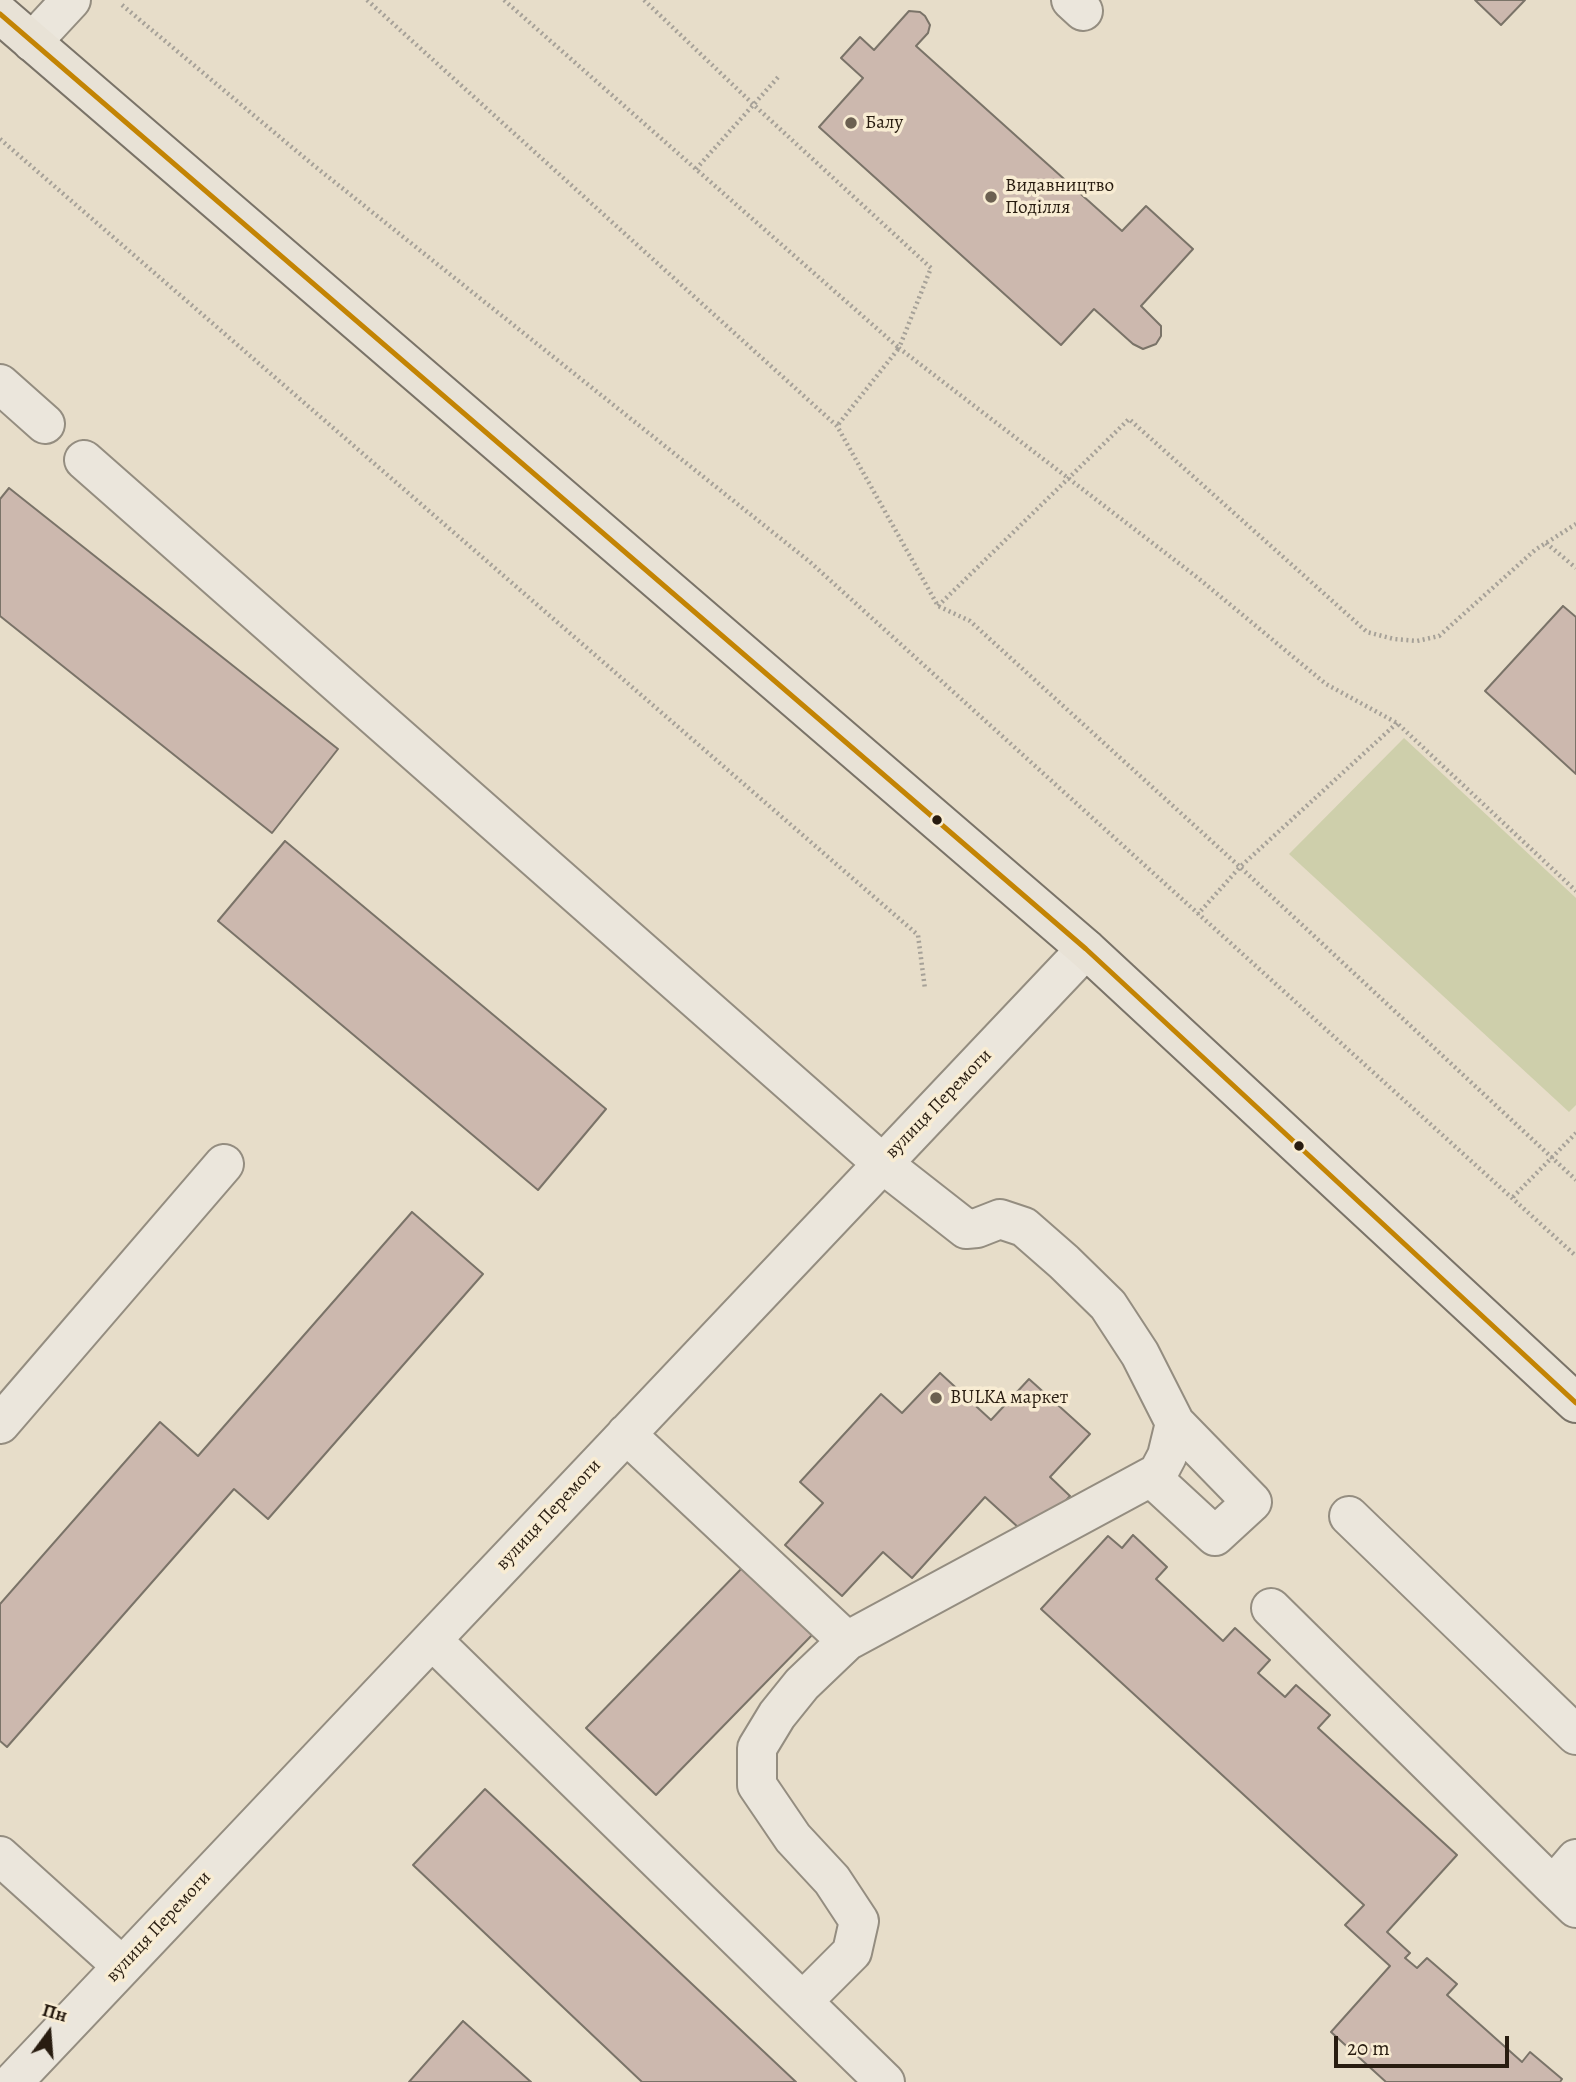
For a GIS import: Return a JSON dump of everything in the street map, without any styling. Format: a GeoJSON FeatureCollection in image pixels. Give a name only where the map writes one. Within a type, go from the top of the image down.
{"type":"FeatureCollection","features":[{"type":"Feature","properties":{"kind":"main road"},"geometry":{"type":"LineString","coordinates":[[0,15],[1086,949],[1576,1403]]}},
{"type":"Feature","properties":{"kind":"street"},"geometry":{"type":"LineString","coordinates":[[32,42],[71,0]]}},
{"type":"Feature","properties":{"kind":"street"},"geometry":{"type":"LineString","coordinates":[[0,384],[45,424]]}},
{"type":"Feature","properties":{"kind":"street"},"geometry":{"type":"LineString","coordinates":[[84,460],[883,1164],[966,1229],[977,1228],[1000,1219],[1024,1227],[1065,1262],[1108,1305],[1140,1354],[1175,1423],[1252,1502],[1215,1536],[1151,1477]]}},
{"type":"Feature","properties":{"kind":"street","name":"вулиця Перемоги"},"geometry":{"type":"LineString","coordinates":[[13,2082],[1086,949]]}},
{"type":"Feature","properties":{"kind":"street"},"geometry":{"type":"LineString","coordinates":[[0,1424],[224,1164]]}},
{"type":"Feature","properties":{"kind":"street"},"geometry":{"type":"LineString","coordinates":[[803,2001],[852,1952],[859,1921],[832,1880],[793,1838],[757,1785],[757,1748],[777,1715],[793,1694],[847,1640],[1158,1472],[1167,1456],[1175,1423]]}},
{"type":"Feature","properties":{"kind":"street"},"geometry":{"type":"LineString","coordinates":[[626,1434],[847,1640]]}},
{"type":"Feature","properties":{"kind":"street"},"geometry":{"type":"LineString","coordinates":[[1349,1516],[1576,1735]]}},
{"type":"Feature","properties":{"kind":"street"},"geometry":{"type":"LineString","coordinates":[[1271,1608],[1568,1885]]}},
{"type":"Feature","properties":{"kind":"street"},"geometry":{"type":"LineString","coordinates":[[432,1640],[885,2082]]}},
{"type":"Feature","properties":{"kind":"street"},"geometry":{"type":"LineString","coordinates":[[0,1856],[122,1966]]}},
{"type":"Feature","properties":{"kind":"path"},"geometry":{"type":"LineString","coordinates":[[116,0],[312,164],[810,562],[1576,1256]]}},
{"type":"Feature","properties":{"kind":"path"},"geometry":{"type":"LineString","coordinates":[[367,0],[837,426],[938,606],[970,621],[1240,867],[1576,1180]]}},
{"type":"Feature","properties":{"kind":"path"},"geometry":{"type":"LineString","coordinates":[[504,0],[898,348],[1198,578],[1326,684],[1397,723],[1576,891]]}},
{"type":"Feature","properties":{"kind":"path"},"geometry":{"type":"LineString","coordinates":[[644,0],[931,268],[898,348],[837,426]]}},
{"type":"Feature","properties":{"kind":"path"},"geometry":{"type":"LineString","coordinates":[[696,169],[780,75]]}},
{"type":"Feature","properties":{"kind":"path"},"geometry":{"type":"LineString","coordinates":[[0,139],[918,935],[925,989]]}},
{"type":"Feature","properties":{"kind":"path"},"geometry":{"type":"LineString","coordinates":[[938,606],[1129,419],[1367,632],[1394,639],[1417,641],[1439,636],[1535,550],[1576,524]]}},
{"type":"Feature","properties":{"kind":"path"},"geometry":{"type":"LineString","coordinates":[[1546,543],[1576,568]]}},
{"type":"Feature","properties":{"kind":"path"},"geometry":{"type":"LineString","coordinates":[[1198,914],[1240,867],[1397,723]]}},
{"type":"Feature","properties":{"kind":"path"},"geometry":{"type":"LineString","coordinates":[[1513,1197],[1576,1133]]}},
{"type":"Feature","properties":{"kind":"green space"},"geometry":{"type":"Polygon","coordinates":[[[1404,738],[1576,898],[1576,1105],[1569,1112],[1289,854],[1404,738]]]}},
{"type":"Feature","properties":{"kind":"building"},"geometry":{"type":"Polygon","coordinates":[[[1475,0],[1525,0],[1501,25],[1475,0]]]}},
{"type":"Feature","properties":{"kind":"building"},"geometry":{"type":"Polygon","coordinates":[[[909,11],[920,12],[930,25],[928,33],[916,46],[1122,231],[1146,206],[1193,249],[1141,306],[1161,326],[1161,336],[1156,344],[1143,349],[1133,344],[1094,309],[1061,345],[819,127],[863,78],[841,58],[860,37],[874,50],[909,11]]]}},
{"type":"Feature","properties":{"kind":"building"},"geometry":{"type":"Polygon","coordinates":[[[9,488],[338,749],[272,833],[0,616],[0,499],[9,488]]]}},
{"type":"Feature","properties":{"kind":"building"},"geometry":{"type":"Polygon","coordinates":[[[1563,606],[1576,617],[1576,774],[1485,691],[1563,606]]]}},
{"type":"Feature","properties":{"kind":"building"},"geometry":{"type":"Polygon","coordinates":[[[285,841],[606,1109],[538,1190],[218,921],[285,841]]]}},
{"type":"Feature","properties":{"kind":"building"},"geometry":{"type":"Polygon","coordinates":[[[412,1212],[483,1274],[268,1519],[234,1489],[7,1747],[0,1741],[0,1604],[160,1422],[198,1456],[412,1212]]]}},
{"type":"Feature","properties":{"kind":"building"},"geometry":{"type":"Polygon","coordinates":[[[940,1373],[991,1420],[1029,1379],[1090,1434],[1050,1477],[1070,1496],[1031,1539],[985,1497],[912,1578],[883,1552],[842,1596],[785,1545],[823,1503],[800,1482],[881,1394],[902,1413],[940,1373]]]}},
{"type":"Feature","properties":{"kind":"building"},"geometry":{"type":"Polygon","coordinates":[[[1133,1535],[1167,1567],[1156,1579],[1223,1641],[1235,1628],[1270,1660],[1258,1673],[1285,1697],[1296,1685],[1330,1715],[1318,1728],[1457,1855],[1387,1932],[1410,1953],[1405,1958],[1417,1968],[1427,1958],[1457,1984],[1447,1995],[1522,2062],[1530,2052],[1562,2079],[1560,2082],[1386,2082],[1331,2032],[1390,1966],[1345,1925],[1364,1905],[1041,1609],[1108,1536],[1122,1548],[1133,1535]]]}},
{"type":"Feature","properties":{"kind":"building"},"geometry":{"type":"Polygon","coordinates":[[[744,1566],[814,1633],[656,1795],[586,1728],[744,1566]]]}},
{"type":"Feature","properties":{"kind":"building"},"geometry":{"type":"Polygon","coordinates":[[[485,1789],[796,2082],[642,2082],[413,1865],[485,1789]]]}},
{"type":"Feature","properties":{"kind":"building"},"geometry":{"type":"Polygon","coordinates":[[[463,2021],[531,2082],[409,2082],[463,2021]]]}},
{"type":"Feature","properties":{"kind":"transit line"},"geometry":{"type":"LineString","coordinates":[[0,14],[1086,949],[1576,1403]]}},
{"type":"Feature","properties":{"kind":"place","name":"Балу"},"geometry":{"type":"Point","coordinates":[851,123]}},
{"type":"Feature","properties":{"kind":"place","name":"Видавництво Поділля"},"geometry":{"type":"Point","coordinates":[991,197]}},
{"type":"Feature","properties":{"kind":"place","name":"BULKA маркет"},"geometry":{"type":"Point","coordinates":[936,1398]}}]}
